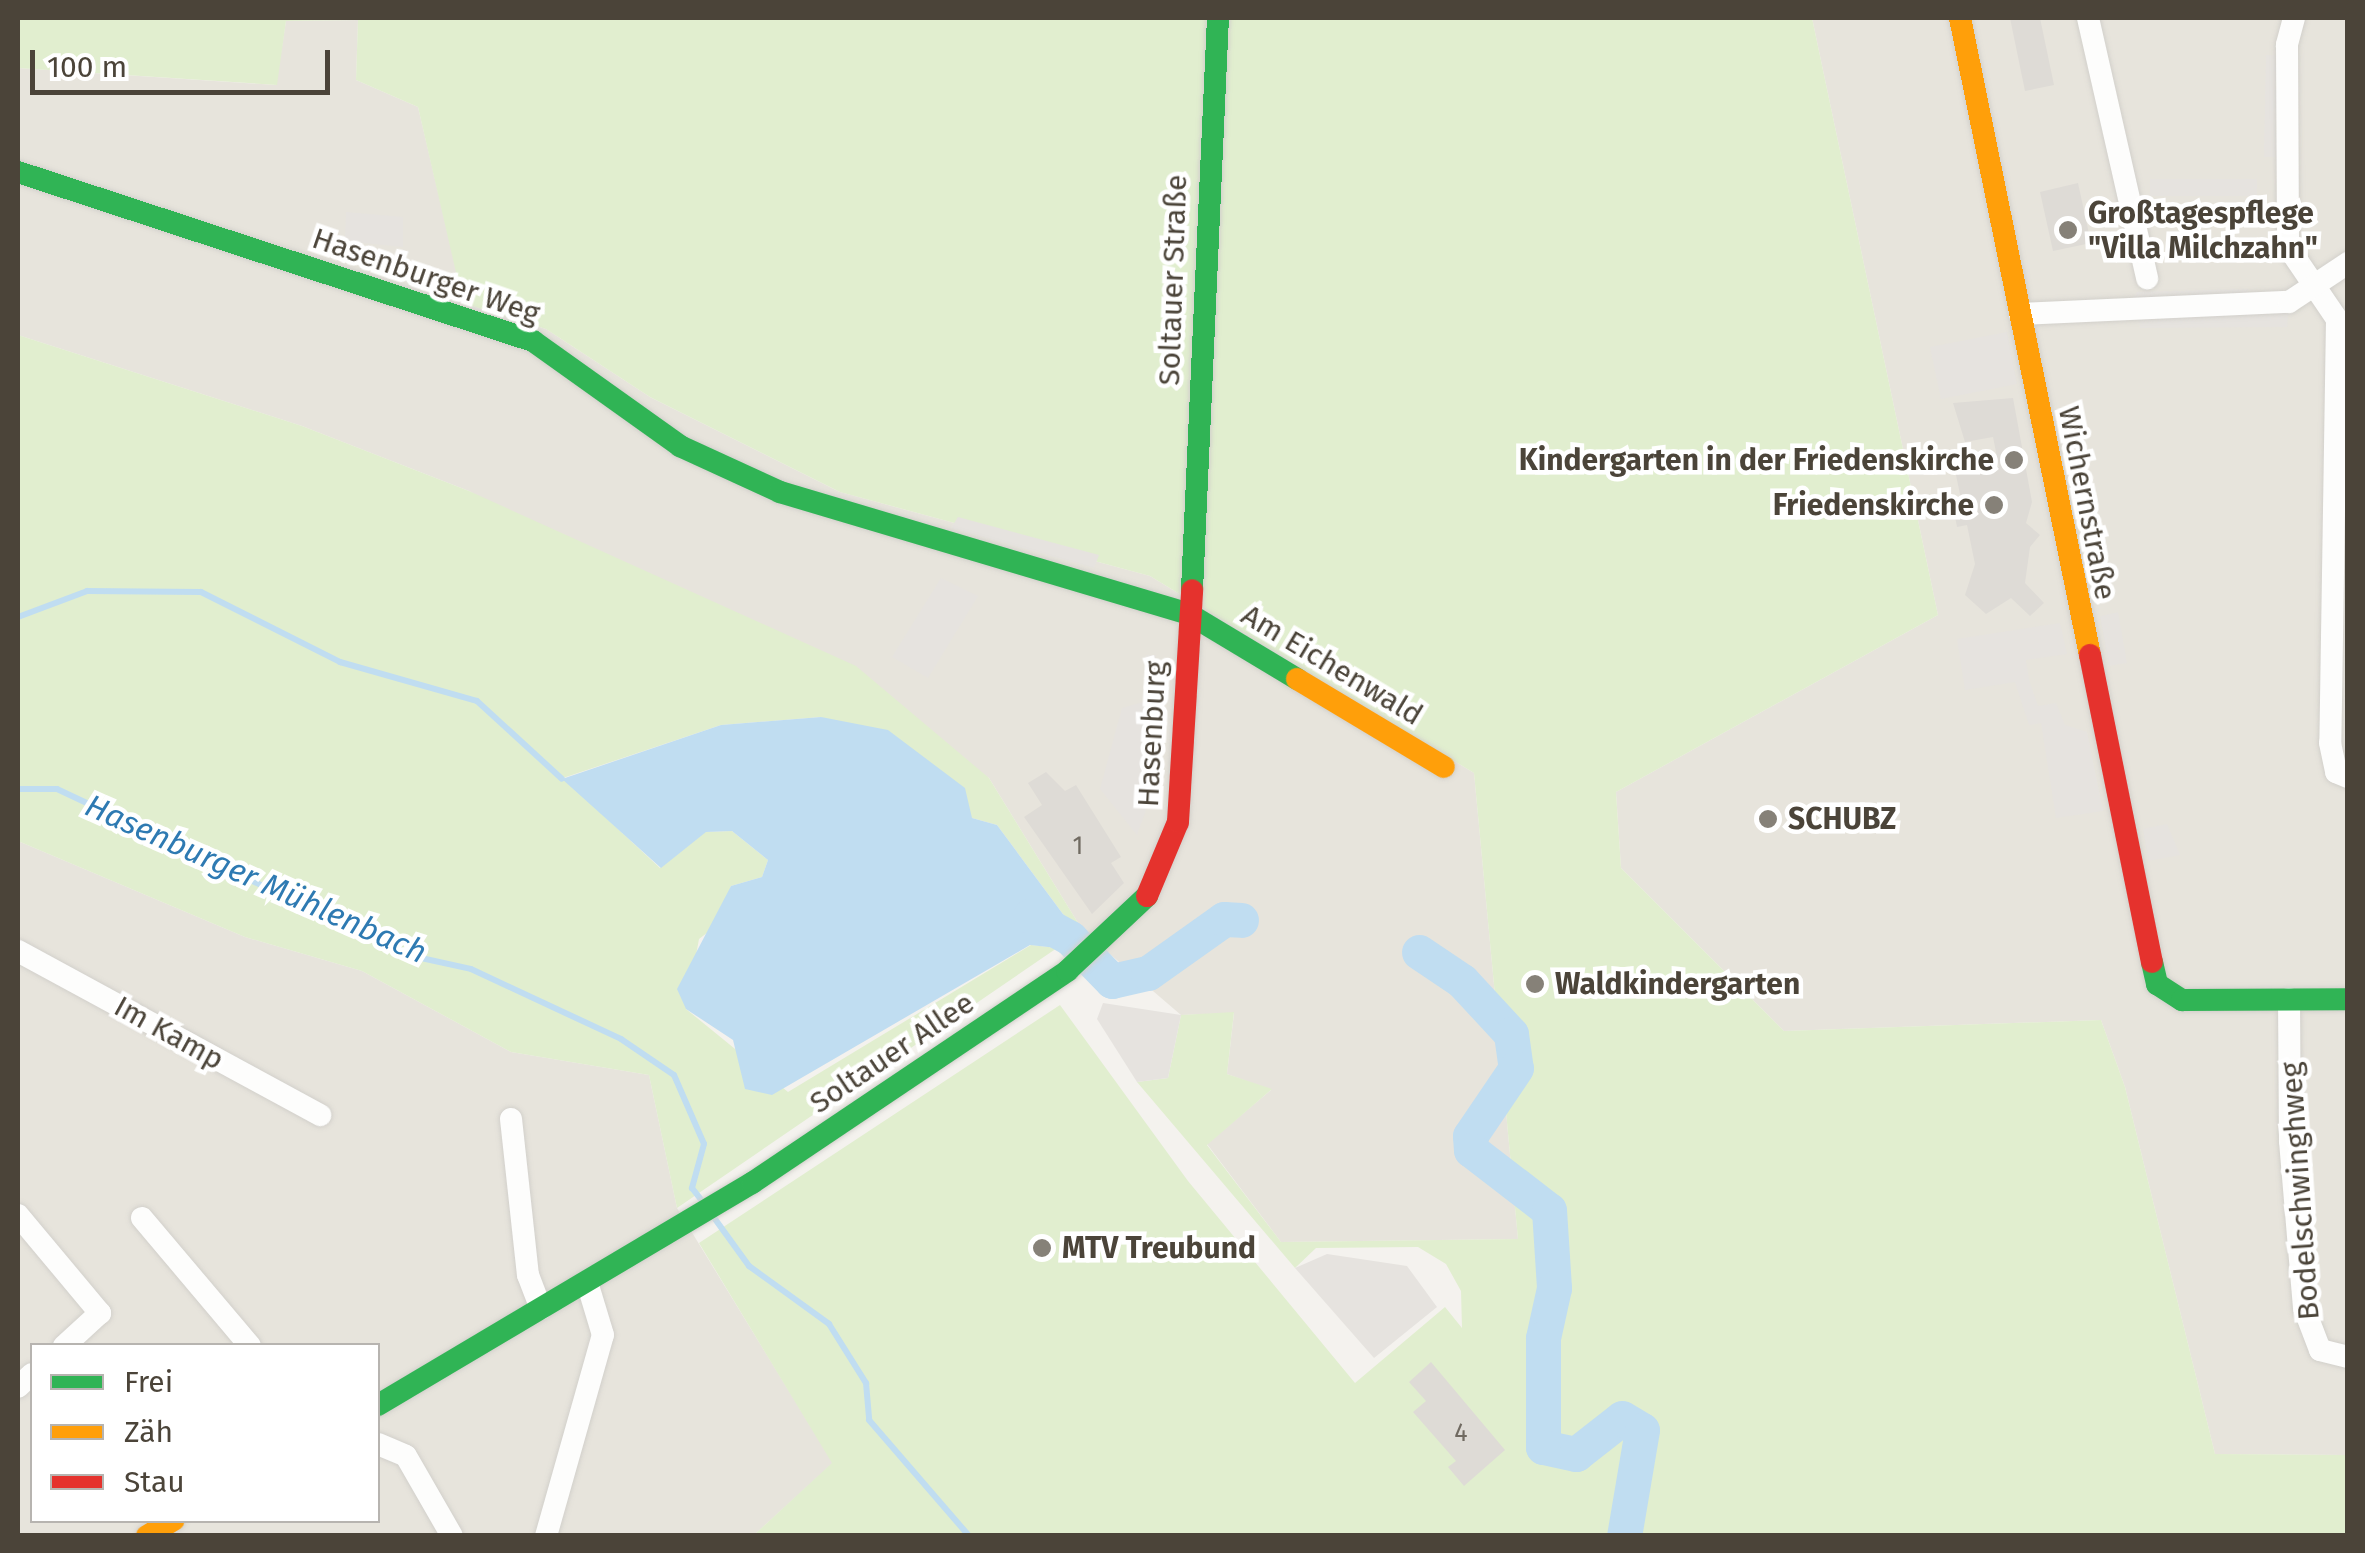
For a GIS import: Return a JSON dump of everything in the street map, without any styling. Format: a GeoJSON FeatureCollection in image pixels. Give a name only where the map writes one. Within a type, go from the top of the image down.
{"type":"FeatureCollection","features":[{"type":"Feature","properties":{"kind":"street","name":"Soltauer Straße"},"geometry":{"type":"LineString","coordinates":[[1189,614],[1218,18]]}},
{"type":"Feature","properties":{"kind":"street","name":"Wichernstraße"},"geometry":{"type":"LineString","coordinates":[[1960,18],[2142,928],[2166,995],[2289,999]]}},
{"type":"Feature","properties":{"kind":"street"},"geometry":{"type":"LineString","coordinates":[[2088,18],[2147,278]]}},
{"type":"Feature","properties":{"kind":"street"},"geometry":{"type":"LineString","coordinates":[[2294,18],[2287,45],[2288,247],[2338,319],[2343,395],[2330,744],[2336,772],[2348,777]]}},
{"type":"Feature","properties":{"kind":"street","name":"Hasenburger Weg"},"geometry":{"type":"LineString","coordinates":[[18,172],[532,340],[680,446],[780,492],[1189,614]]}},
{"type":"Feature","properties":{"kind":"street"},"geometry":{"type":"LineString","coordinates":[[2020,314],[2289,302],[2348,263]]}},
{"type":"Feature","properties":{"kind":"street","name":"Am Eichenwald"},"geometry":{"type":"LineString","coordinates":[[1189,614],[1444,767]]}},
{"type":"Feature","properties":{"kind":"street","name":"Hasenburg"},"geometry":{"type":"LineString","coordinates":[[1095,951],[1147,897],[1178,822],[1189,614]]}},
{"type":"Feature","properties":{"kind":"street","name":"Im Kamp"},"geometry":{"type":"LineString","coordinates":[[18,951],[320,1115]]}},
{"type":"Feature","properties":{"kind":"street","name":"Soltauer Allee"},"geometry":{"type":"LineString","coordinates":[[587,1282],[691,1223],[1095,951]]}},
{"type":"Feature","properties":{"kind":"street"},"geometry":{"type":"LineString","coordinates":[[2289,999],[2348,999]]}},
{"type":"Feature","properties":{"kind":"street","name":"Bodelschwinghweg"},"geometry":{"type":"LineString","coordinates":[[2289,999],[2290,1141],[2304,1308],[2320,1350],[2348,1357]]}},
{"type":"Feature","properties":{"kind":"street"},"geometry":{"type":"LineString","coordinates":[[511,1119],[528,1275],[541,1309]]}},
{"type":"Feature","properties":{"kind":"street"},"geometry":{"type":"LineString","coordinates":[[18,1216],[100,1313],[67,1343]]}},
{"type":"Feature","properties":{"kind":"street"},"geometry":{"type":"LineString","coordinates":[[142,1218],[247,1343]]}},
{"type":"Feature","properties":{"kind":"street"},"geometry":{"type":"LineString","coordinates":[[380,1404],[587,1282],[603,1335],[546,1536]]}},
{"type":"Feature","properties":{"kind":"street"},"geometry":{"type":"LineString","coordinates":[[380,1445],[406,1456],[452,1536]]}},
{"type":"Feature","properties":{"kind":"street"},"geometry":{"type":"LineString","coordinates":[[147,1536],[169,1523]]}},
{"type":"Feature","properties":{"kind":"shaded area"},"geometry":{"type":"Polygon","coordinates":[[[1812,18],[2347,18],[2347,1455],[2215,1454],[2125,1087],[2101,1020],[1784,1031],[1621,868],[1616,792],[1938,615],[1812,18]]]}},
{"type":"Feature","properties":{"kind":"shaded area"},"geometry":{"type":"Polygon","coordinates":[[[358,20],[356,80],[418,107],[464,303],[546,329],[650,397],[840,492],[1150,576],[1474,773],[1518,1239],[1281,1242],[1207,1144],[1271,1090],[1227,1074],[1234,1013],[1181,1015],[1083,931],[989,778],[469,491],[302,426],[18,335],[18,68],[276,85],[286,21],[358,20]]]}},
{"type":"Feature","properties":{"kind":"shaded area"},"geometry":{"type":"Polygon","coordinates":[[[2266,55],[2287,56],[2288,157],[2264,157],[2266,55]]]}},
{"type":"Feature","properties":{"kind":"shaded area"},"geometry":{"type":"Polygon","coordinates":[[[2150,179],[2257,179],[2257,196],[2150,196],[2150,179]]]}},
{"type":"Feature","properties":{"kind":"shaded area"},"geometry":{"type":"Polygon","coordinates":[[[346,212],[403,217],[403,247],[345,241],[346,212]]]}},
{"type":"Feature","properties":{"kind":"shaded area"},"geometry":{"type":"Polygon","coordinates":[[[2247,289],[2256,303],[2289,302],[2287,327],[2140,328],[2137,306],[2128,306],[2137,292],[2247,289]]]}},
{"type":"Feature","properties":{"kind":"shaded area"},"geometry":{"type":"Polygon","coordinates":[[[2007,332],[2017,384],[1941,399],[1930,347],[2007,332]]]}},
{"type":"Feature","properties":{"kind":"shaded area"},"geometry":{"type":"Polygon","coordinates":[[[958,517],[1099,555],[1094,568],[951,528],[958,517]]]}},
{"type":"Feature","properties":{"kind":"shaded area"},"geometry":{"type":"Polygon","coordinates":[[[941,578],[978,596],[928,678],[892,657],[941,578]]]}},
{"type":"Feature","properties":{"kind":"shaded area"},"geometry":{"type":"Polygon","coordinates":[[[2118,612],[2127,663],[2109,666],[2100,616],[2118,612]]]}},
{"type":"Feature","properties":{"kind":"shaded area"},"geometry":{"type":"Polygon","coordinates":[[[2060,623],[2067,654],[2026,660],[2029,680],[2038,706],[2056,703],[2065,725],[2087,732],[2103,811],[2056,818],[2041,723],[2029,725],[2015,682],[1965,690],[1957,639],[2060,623]]]}},
{"type":"Feature","properties":{"kind":"shaded area"},"geometry":{"type":"Polygon","coordinates":[[[1146,655],[1156,655],[1151,796],[1137,835],[1100,789],[1122,708],[1143,702],[1146,655]]]}},
{"type":"Feature","properties":{"kind":"shaded area"},"geometry":{"type":"Polygon","coordinates":[[[2167,824],[2180,855],[2148,861],[2143,829],[2167,824]]]}},
{"type":"Feature","properties":{"kind":"shaded area"},"geometry":{"type":"Polygon","coordinates":[[[18,841],[245,937],[362,971],[511,1052],[649,1075],[677,1208],[833,1463],[754,1535],[18,1535],[18,841]]]}},
{"type":"Feature","properties":{"kind":"shaded area"},"geometry":{"type":"Polygon","coordinates":[[[1103,1003],[1181,1015],[1168,1078],[1137,1082],[1097,1019],[1103,1003]]]}},
{"type":"Feature","properties":{"kind":"shaded area"},"geometry":{"type":"Polygon","coordinates":[[[1327,1254],[1407,1266],[1437,1307],[1374,1358],[1295,1268],[1327,1254]]]}},
{"type":"Feature","properties":{"kind":"green space"},"geometry":{"type":"Polygon","coordinates":[[[18,18],[1812,18],[1938,615],[1616,792],[1621,868],[1784,1031],[2101,1020],[2125,1087],[2215,1454],[2347,1455],[2347,1535],[754,1535],[832,1463],[699,1243],[1060,1005],[1188,1181],[1355,1383],[1445,1307],[1462,1328],[1461,1291],[1446,1264],[1418,1247],[1316,1248],[1295,1268],[1137,1082],[1168,1078],[1181,1015],[1234,1012],[1227,1074],[1272,1089],[1207,1145],[1281,1242],[1518,1239],[1474,773],[1150,576],[840,492],[650,397],[546,329],[463,303],[418,107],[356,80],[358,20],[286,21],[277,85],[18,68],[18,18]]]}},
{"type":"Feature","properties":{"kind":"green space"},"geometry":{"type":"Polygon","coordinates":[[[18,335],[302,426],[469,491],[856,666],[989,778],[1083,931],[1077,933],[997,825],[972,818],[821,717],[721,725],[563,778],[660,868],[705,832],[732,831],[768,860],[762,877],[731,886],[716,926],[699,939],[686,1009],[788,1092],[1031,945],[1057,948],[677,1208],[649,1075],[511,1052],[362,971],[245,937],[18,841],[18,335]]]}},
{"type":"Feature","properties":{"kind":"water"},"geometry":{"type":"Polygon","coordinates":[[[821,717],[888,730],[965,788],[972,818],[997,825],[1077,933],[1057,948],[1030,945],[772,1095],[745,1089],[733,1040],[686,1009],[677,989],[731,886],[762,877],[768,860],[732,831],[706,832],[661,868],[562,779],[721,725],[821,717]]]}},
{"type":"Feature","properties":{"kind":"building"},"geometry":{"type":"Polygon","coordinates":[[[2010,18],[2040,18],[2054,85],[2025,91],[2010,18]]]}},
{"type":"Feature","properties":{"kind":"building"},"geometry":{"type":"Polygon","coordinates":[[[2078,183],[2091,243],[2053,251],[2040,192],[2078,183]]]}},
{"type":"Feature","properties":{"kind":"building","name":"Friedenskirche"},"geometry":{"type":"Polygon","coordinates":[[[2013,398],[2032,502],[2026,523],[2040,535],[2030,547],[2025,583],[2044,603],[2030,616],[2011,598],[1986,614],[1965,595],[1975,564],[1967,525],[1957,527],[1953,506],[1962,504],[1956,475],[1999,467],[1993,437],[1965,442],[1953,403],[2013,398]]]}},
{"type":"Feature","properties":{"kind":"building"},"geometry":{"type":"Polygon","coordinates":[[[1046,772],[1065,791],[1076,785],[1121,857],[1111,863],[1124,883],[1092,914],[1024,817],[1042,805],[1028,783],[1046,772]]]}},
{"type":"Feature","properties":{"kind":"building"},"geometry":{"type":"Polygon","coordinates":[[[1431,1362],[1505,1450],[1464,1486],[1448,1467],[1456,1461],[1413,1412],[1426,1401],[1409,1382],[1431,1362]]]}},
{"type":"Feature","properties":{"kind":"waterway","name":"Hasenburger Mühlenbach"},"geometry":{"type":"LineString","coordinates":[[18,617],[87,591],[201,592],[340,662],[477,701],[562,779]]}},
{"type":"Feature","properties":{"kind":"waterway","name":"Hasenburger Mühlenbach"},"geometry":{"type":"LineString","coordinates":[[18,789],[57,789],[412,956],[471,969],[621,1039],[674,1075],[704,1144],[692,1188],[702,1201]]}},
{"type":"Feature","properties":{"kind":"waterway","name":"Hasenburger Mühlenbach"},"geometry":{"type":"LineString","coordinates":[[1030,916],[1070,938],[1112,981],[1148,973],[1224,919],[1241,920]]}},
{"type":"Feature","properties":{"kind":"waterway","name":"Hasenburger Mühlenbach"},"geometry":{"type":"LineString","coordinates":[[1419,952],[1462,981],[1511,1034],[1516,1068],[1470,1136],[1471,1150],[1549,1210],[1554,1288],[1543,1338],[1543,1447],[1576,1454],[1622,1418],[1642,1430],[1624,1536]]}},
{"type":"Feature","properties":{"kind":"waterway","name":"Hasenburger Mühlenbach"},"geometry":{"type":"LineString","coordinates":[[715,1219],[749,1266],[829,1324],[866,1383],[869,1420],[969,1536]]}},
{"type":"Feature","properties":{"kind":"traffic: fast"},"geometry":{"type":"LineString","coordinates":[[1192,590],[1218,18]]}},
{"type":"Feature","properties":{"kind":"traffic: fast"},"geometry":{"type":"LineString","coordinates":[[18,172],[533,341],[680,446],[780,492],[1189,614],[1297,679]]}},
{"type":"Feature","properties":{"kind":"traffic: fast"},"geometry":{"type":"LineString","coordinates":[[380,1404],[752,1183],[1067,971],[1147,896]]}},
{"type":"Feature","properties":{"kind":"traffic: fast"},"geometry":{"type":"LineString","coordinates":[[2152,962],[2157,984],[2182,1000],[2348,999]]}},
{"type":"Feature","properties":{"kind":"traffic: slow"},"geometry":{"type":"LineString","coordinates":[[1960,18],[2090,655]]}},
{"type":"Feature","properties":{"kind":"traffic: slow"},"geometry":{"type":"LineString","coordinates":[[1297,679],[1444,767]]}},
{"type":"Feature","properties":{"kind":"traffic: slow"},"geometry":{"type":"LineString","coordinates":[[147,1536],[169,1523]]}},
{"type":"Feature","properties":{"kind":"traffic: jam"},"geometry":{"type":"LineString","coordinates":[[1147,896],[1178,822],[1192,590]]}},
{"type":"Feature","properties":{"kind":"traffic: jam"},"geometry":{"type":"LineString","coordinates":[[2090,655],[2152,962]]}},
{"type":"Feature","properties":{"kind":"place","name":"Großtagespflege \"Villa Milchzahn\""},"geometry":{"type":"Point","coordinates":[2068,230]}},
{"type":"Feature","properties":{"kind":"place","name":"Kindergarten in der Friedenskirche"},"geometry":{"type":"Point","coordinates":[2014,460]}},
{"type":"Feature","properties":{"kind":"place","name":"Friedenskirche"},"geometry":{"type":"Point","coordinates":[1994,505]}},
{"type":"Feature","properties":{"kind":"place","name":"SCHUBZ"},"geometry":{"type":"Point","coordinates":[1768,819]}},
{"type":"Feature","properties":{"kind":"place","name":"Waldkindergarten"},"geometry":{"type":"Point","coordinates":[1535,984]}},
{"type":"Feature","properties":{"kind":"place","name":"MTV Treubund"},"geometry":{"type":"Point","coordinates":[1042,1248]}}]}
